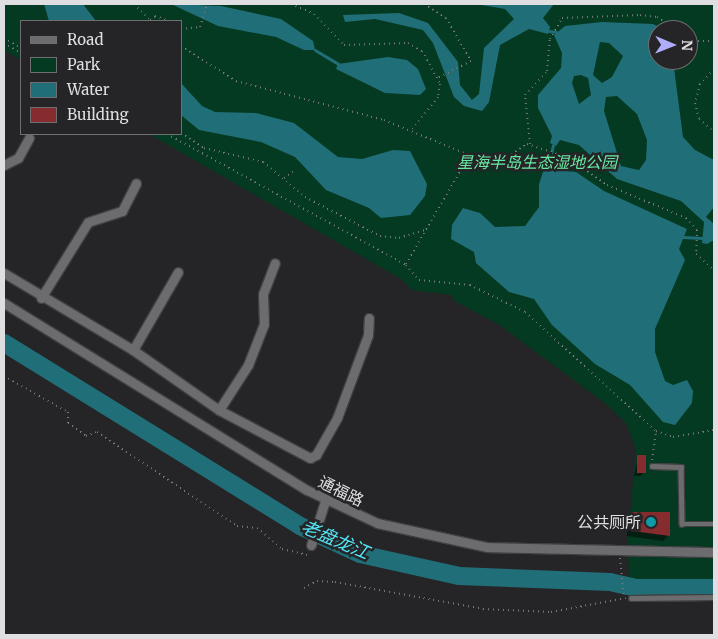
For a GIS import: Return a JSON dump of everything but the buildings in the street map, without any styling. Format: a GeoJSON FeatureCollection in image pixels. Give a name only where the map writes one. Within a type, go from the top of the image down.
{"type":"FeatureCollection","features":[{"type":"Feature","properties":{"kind":"street"},"geometry":{"type":"LineString","coordinates":[[4,165],[18,158],[29,138]]}},
{"type":"Feature","properties":{"kind":"street"},"geometry":{"type":"LineString","coordinates":[[41,298],[88,222],[122,211],[136,183]]}},
{"type":"Feature","properties":{"kind":"street"},"geometry":{"type":"LineString","coordinates":[[219,410],[248,365],[264,324],[263,294],[275,262]]}},
{"type":"Feature","properties":{"kind":"street"},"geometry":{"type":"LineString","coordinates":[[133,350],[178,272]]}},
{"type":"Feature","properties":{"kind":"street"},"geometry":{"type":"LineString","coordinates":[[4,273],[41,298],[133,350],[219,410],[302,455],[316,455],[337,418],[368,335],[369,318]]}},
{"type":"Feature","properties":{"kind":"street","name":"通福路"},"geometry":{"type":"LineString","coordinates":[[4,303],[325,501],[377,523],[448,542],[619,551],[714,552]]}},
{"type":"Feature","properties":{"kind":"street"},"geometry":{"type":"LineString","coordinates":[[311,545],[325,501]]}},
{"type":"Feature","properties":{"kind":"lane"},"geometry":{"type":"LineString","coordinates":[[652,466],[682,467],[682,524],[714,524]]}},
{"type":"Feature","properties":{"kind":"lane"},"geometry":{"type":"LineString","coordinates":[[631,598],[714,598]]}},
{"type":"Feature","properties":{"kind":"path"},"geometry":{"type":"LineString","coordinates":[[134,4],[150,20]]}},
{"type":"Feature","properties":{"kind":"path"},"geometry":{"type":"LineString","coordinates":[[182,28],[200,26],[207,4]]}},
{"type":"Feature","properties":{"kind":"path"},"geometry":{"type":"LineString","coordinates":[[291,4],[320,20],[336,39],[344,45],[408,43],[422,51],[438,78],[434,106],[412,129]]}},
{"type":"Feature","properties":{"kind":"path"},"geometry":{"type":"LineString","coordinates":[[424,4],[446,18],[465,46],[470,66],[438,78]]}},
{"type":"Feature","properties":{"kind":"path"},"geometry":{"type":"LineString","coordinates":[[530,144],[525,95],[547,70],[555,26],[566,16],[605,13],[657,17],[661,20]]}},
{"type":"Feature","properties":{"kind":"path"},"geometry":{"type":"LineString","coordinates":[[154,20],[162,17],[168,20]]}},
{"type":"Feature","properties":{"kind":"path"},"geometry":{"type":"LineString","coordinates":[[4,38],[20,47]]}},
{"type":"Feature","properties":{"kind":"path"},"geometry":{"type":"LineString","coordinates":[[698,40],[714,41]]}},
{"type":"Feature","properties":{"kind":"path"},"geometry":{"type":"LineString","coordinates":[[4,43],[20,51]]}},
{"type":"Feature","properties":{"kind":"path"},"geometry":{"type":"LineString","coordinates":[[182,47],[236,81],[412,129],[493,164],[530,144],[558,154],[606,185],[686,218],[697,230],[696,254],[714,270]]}},
{"type":"Feature","properties":{"kind":"path"},"geometry":{"type":"LineString","coordinates":[[714,69],[700,84],[695,103],[699,119],[714,132]]}},
{"type":"Feature","properties":{"kind":"path"},"geometry":{"type":"LineString","coordinates":[[182,133],[193,143],[263,162],[305,197],[380,236],[398,238],[426,230]]}},
{"type":"Feature","properties":{"kind":"path"},"geometry":{"type":"LineString","coordinates":[[169,135],[406,265],[426,284],[470,285],[525,312],[656,431],[680,436],[714,430]]}},
{"type":"Feature","properties":{"kind":"path"},"geometry":{"type":"LineString","coordinates":[[190,147],[193,143]]}},
{"type":"Feature","properties":{"kind":"path"},"geometry":{"type":"LineString","coordinates":[[406,265],[470,154]]}},
{"type":"Feature","properties":{"kind":"path"},"geometry":{"type":"LineString","coordinates":[[284,178],[293,171]]}},
{"type":"Feature","properties":{"kind":"path"},"geometry":{"type":"LineString","coordinates":[[4,376],[68,412],[68,423],[86,436],[97,432],[237,526],[257,528],[282,549],[309,555]]}},
{"type":"Feature","properties":{"kind":"path"},"geometry":{"type":"LineString","coordinates":[[652,466],[656,431]]}},
{"type":"Feature","properties":{"kind":"path"},"geometry":{"type":"LineString","coordinates":[[619,551],[624,598]]}},
{"type":"Feature","properties":{"kind":"path"},"geometry":{"type":"LineString","coordinates":[[304,588],[317,581],[335,582],[465,607],[551,612],[631,598]]}},
{"type":"Feature","properties":{"kind":"green space","name":"星海半岛生态湿地公园"},"geometry":{"type":"Polygon","coordinates":[[[4,4],[714,4],[714,588],[629,587],[628,537],[636,450],[626,423],[606,404],[498,324],[453,300],[452,295],[412,290],[401,279],[151,135],[182,135],[182,20],[20,20],[20,59],[4,50],[4,4]]]}},
{"type":"Feature","properties":{"kind":"water"},"geometry":{"type":"Polygon","coordinates":[[[44,4],[83,4],[95,20],[49,20],[44,4]]]}},
{"type":"Feature","properties":{"kind":"water"},"geometry":{"type":"Polygon","coordinates":[[[171,4],[221,6],[281,19],[313,41],[315,50],[304,50],[276,37],[218,26],[171,4]]]}},
{"type":"Feature","properties":{"kind":"water"},"geometry":{"type":"Polygon","coordinates":[[[476,4],[554,4],[543,18],[550,27],[548,34],[529,29],[500,45],[489,102],[482,111],[464,106],[454,97],[433,43],[423,30],[375,19],[345,22],[343,15],[399,13],[428,23],[458,62],[460,85],[472,100],[479,94],[484,48],[514,19],[505,9],[476,4]]]}},
{"type":"Feature","properties":{"kind":"water"},"geometry":{"type":"Polygon","coordinates":[[[602,22],[648,24],[648,70],[674,70],[683,137],[695,150],[714,160],[714,207],[706,217],[714,224],[714,240],[707,244],[702,243],[704,222],[681,201],[617,179],[579,145],[560,140],[556,146],[550,143],[552,136],[538,108],[538,95],[561,68],[562,53],[554,35],[565,26],[602,22]],[[600,42],[593,75],[602,83],[612,77],[623,56],[609,43],[600,42]],[[581,75],[574,76],[572,83],[579,104],[591,95],[588,78],[581,75]],[[617,96],[606,97],[604,111],[621,166],[639,170],[646,160],[647,140],[637,114],[617,96]]]}},
{"type":"Feature","properties":{"kind":"water"},"geometry":{"type":"Polygon","coordinates":[[[388,57],[407,60],[418,69],[426,89],[420,95],[385,93],[336,69],[338,64],[388,57]]]}},
{"type":"Feature","properties":{"kind":"water"},"geometry":{"type":"Polygon","coordinates":[[[182,84],[202,106],[215,112],[256,113],[294,123],[338,157],[362,159],[393,150],[410,151],[427,184],[425,196],[410,215],[381,218],[369,208],[326,190],[295,157],[261,142],[199,130],[182,116],[182,84]]]}},
{"type":"Feature","properties":{"kind":"water"},"geometry":{"type":"Polygon","coordinates":[[[548,157],[548,169],[576,172],[604,191],[687,229],[679,249],[685,260],[655,329],[655,352],[665,381],[673,385],[687,380],[693,391],[692,403],[675,425],[663,422],[630,385],[595,364],[552,325],[534,299],[509,292],[476,263],[474,252],[451,239],[452,225],[463,208],[480,213],[495,227],[525,226],[539,207],[539,184],[548,157]]]}},
{"type":"Feature","properties":{"kind":"waterway"},"geometry":{"type":"LineString","coordinates":[[549,31],[556,32]]}},
{"type":"Feature","properties":{"kind":"waterway"},"geometry":{"type":"LineString","coordinates":[[315,50],[338,64]]}},
{"type":"Feature","properties":{"kind":"waterway"},"geometry":{"type":"LineString","coordinates":[[550,158],[553,145]]}},
{"type":"Feature","properties":{"kind":"waterway"},"geometry":{"type":"LineString","coordinates":[[683,237],[702,238]]}},
{"type":"Feature","properties":{"kind":"waterway","name":"老盘龙江"},"geometry":{"type":"LineString","coordinates":[[4,343],[300,526],[360,554],[459,576],[610,582],[635,588],[714,588]]}},
{"type":"Feature","properties":{"kind":"place","name":"公共厕所"},"geometry":{"type":"Point","coordinates":[651,522]}}]}
